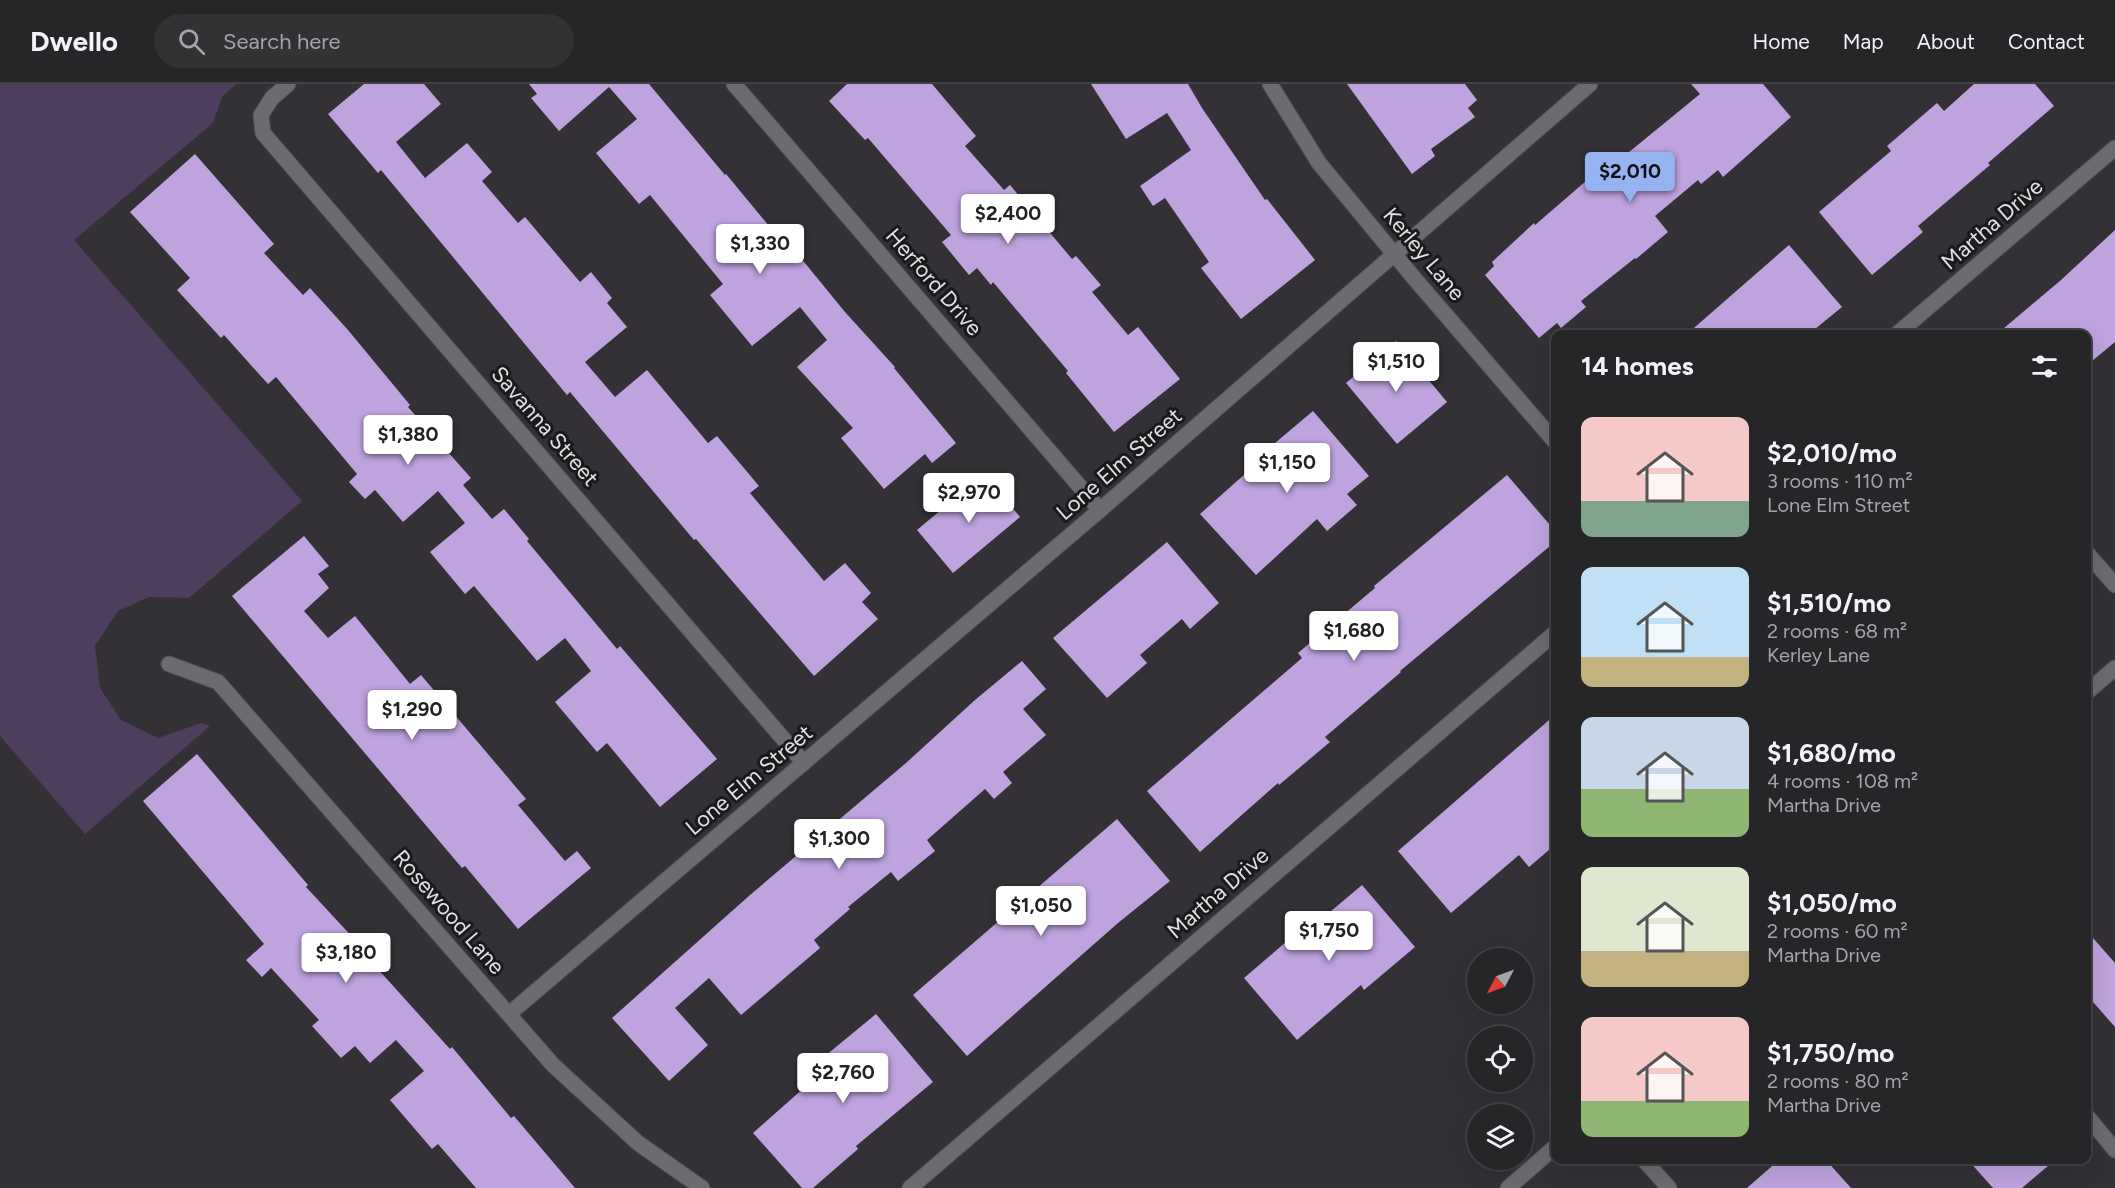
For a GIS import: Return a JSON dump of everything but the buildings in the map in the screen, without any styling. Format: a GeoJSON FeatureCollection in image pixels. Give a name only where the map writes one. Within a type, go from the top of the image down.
{"type":"FeatureCollection","features":[{"type":"Feature","properties":{"kind":"street","name":"Savanna Street"},"geometry":{"type":"LineString","coordinates":[[288,84],[272,98],[261,115],[263,133],[804,763]]}},
{"type":"Feature","properties":{"kind":"street","name":"Herford Drive"},"geometry":{"type":"LineString","coordinates":[[734,84],[1100,510]]}},
{"type":"Feature","properties":{"kind":"street","name":"Kerley Lane"},"geometry":{"type":"LineString","coordinates":[[1270,84],[1319,163],[1394,255],[1551,437]]}},
{"type":"Feature","properties":{"kind":"street","name":"Lone Elm Street"},"geometry":{"type":"LineString","coordinates":[[509,1014],[1100,510],[1590,84]]}},
{"type":"Feature","properties":{"kind":"street","name":"Martha Drive"},"geometry":{"type":"LineString","coordinates":[[1904,330],[2115,148]]}},
{"type":"Feature","properties":{"kind":"street"},"geometry":{"type":"LineString","coordinates":[[2091,558],[2115,585]]}},
{"type":"Feature","properties":{"kind":"street","name":"Martha Drive"},"geometry":{"type":"LineString","coordinates":[[910,1188],[1551,636]]}},
{"type":"Feature","properties":{"kind":"street","name":"Rosewood Lane"},"geometry":{"type":"LineString","coordinates":[[169,664],[218,682],[553,1065],[638,1143],[702,1188]]}},
{"type":"Feature","properties":{"kind":"street"},"geometry":{"type":"LineString","coordinates":[[2091,689],[2115,668]]}},
{"type":"Feature","properties":{"kind":"street"},"geometry":{"type":"LineString","coordinates":[[2091,1122],[2115,1150]]}},
{"type":"Feature","properties":{"kind":"street"},"geometry":{"type":"LineString","coordinates":[[1508,1188],[1551,1150]]}},
{"type":"Feature","properties":{"kind":"street"},"geometry":{"type":"LineString","coordinates":[[1648,1164],[1670,1188]]}},
{"type":"Feature","properties":{"kind":"shaded area"},"geometry":{"type":"Polygon","coordinates":[[[0,84],[236,84],[222,97],[213,123],[74,240],[302,501],[189,598],[149,597],[118,611],[95,646],[100,688],[121,720],[158,738],[201,723],[210,726],[85,834],[0,736],[0,84]]]}}]}
